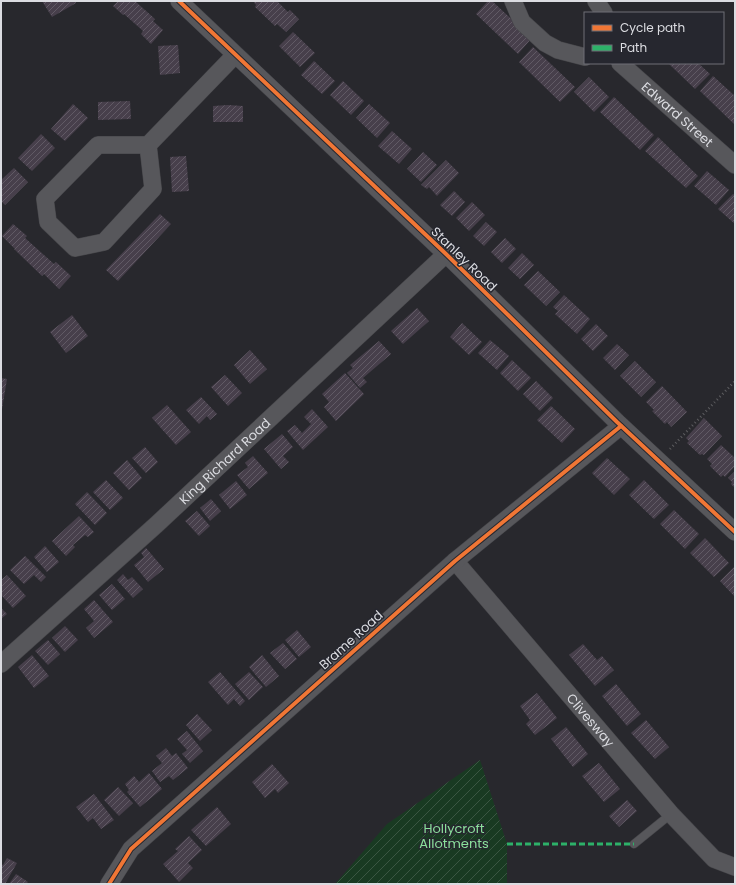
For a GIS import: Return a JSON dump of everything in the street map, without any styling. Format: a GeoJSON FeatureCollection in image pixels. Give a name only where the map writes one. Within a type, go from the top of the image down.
{"type":"FeatureCollection","features":[{"type":"Feature","properties":{"kind":"street","name":"Stanley Road"},"geometry":{"type":"LineString","coordinates":[[179,1],[446,254],[621,426],[735,532]]}},
{"type":"Feature","properties":{"kind":"street"},"geometry":{"type":"LineString","coordinates":[[513,1],[522,22],[545,43],[558,50],[584,57]]}},
{"type":"Feature","properties":{"kind":"street"},"geometry":{"type":"LineString","coordinates":[[596,1],[603,12]]}},
{"type":"Feature","properties":{"kind":"street"},"geometry":{"type":"LineString","coordinates":[[148,144],[153,189],[104,242],[75,248],[48,222],[45,199],[98,145],[148,144],[235,55]]}},
{"type":"Feature","properties":{"kind":"street","name":"Edward Street"},"geometry":{"type":"LineString","coordinates":[[621,64],[735,165]]}},
{"type":"Feature","properties":{"kind":"street","name":"King Richard Road"},"geometry":{"type":"LineString","coordinates":[[1,664],[156,525],[446,254]]}},
{"type":"Feature","properties":{"kind":"street","name":"Brame Road"},"geometry":{"type":"LineString","coordinates":[[109,884],[131,850],[455,561],[621,426]]}},
{"type":"Feature","properties":{"kind":"street","name":"Clivesway"},"geometry":{"type":"LineString","coordinates":[[455,561],[671,814],[714,859],[735,867]]}},
{"type":"Feature","properties":{"kind":"lane"},"geometry":{"type":"LineString","coordinates":[[634,844],[671,814]]}},
{"type":"Feature","properties":{"kind":"path"},"geometry":{"type":"LineString","coordinates":[[658,461],[735,381]]}},
{"type":"Feature","properties":{"kind":"green space","name":"Hollycroft Allotments"},"geometry":{"type":"Polygon","coordinates":[[[480,760],[507,844],[507,884],[335,884],[387,824],[480,760]]]}},
{"type":"Feature","properties":{"kind":"building"},"geometry":{"type":"Polygon","coordinates":[[[42,1],[75,1],[76,3],[52,17],[42,1]]]}},
{"type":"Feature","properties":{"kind":"building"},"geometry":{"type":"Polygon","coordinates":[[[118,1],[135,1],[155,19],[153,21],[163,30],[151,44],[141,34],[143,31],[113,6],[118,1]]]}},
{"type":"Feature","properties":{"kind":"building"},"geometry":{"type":"Polygon","coordinates":[[[253,1],[277,1],[288,12],[290,10],[299,19],[286,32],[277,24],[275,26],[255,7],[256,5],[253,1]]]}},
{"type":"Feature","properties":{"kind":"building"},"geometry":{"type":"Polygon","coordinates":[[[488,1],[492,1],[532,38],[518,54],[476,14],[488,1]]]}},
{"type":"Feature","properties":{"kind":"building"},"geometry":{"type":"Polygon","coordinates":[[[293,32],[315,53],[300,67],[279,46],[293,32]]]}},
{"type":"Feature","properties":{"kind":"building"},"geometry":{"type":"Polygon","coordinates":[[[178,45],[180,73],[160,75],[158,46],[178,45]]]}},
{"type":"Feature","properties":{"kind":"building"},"geometry":{"type":"Polygon","coordinates":[[[533,47],[575,87],[560,102],[519,62],[533,47]]]}},
{"type":"Feature","properties":{"kind":"building"},"geometry":{"type":"Polygon","coordinates":[[[314,61],[335,81],[322,94],[301,75],[314,61]]]}},
{"type":"Feature","properties":{"kind":"building"},"geometry":{"type":"Polygon","coordinates":[[[669,64],[699,64],[710,74],[695,89],[669,64]]]}},
{"type":"Feature","properties":{"kind":"building"},"geometry":{"type":"Polygon","coordinates":[[[713,76],[735,96],[735,125],[700,91],[713,76]]]}},
{"type":"Feature","properties":{"kind":"building"},"geometry":{"type":"Polygon","coordinates":[[[589,77],[609,97],[594,112],[574,92],[589,77]]]}},
{"type":"Feature","properties":{"kind":"building"},"geometry":{"type":"Polygon","coordinates":[[[343,81],[364,101],[351,115],[330,95],[343,81]]]}},
{"type":"Feature","properties":{"kind":"building"},"geometry":{"type":"Polygon","coordinates":[[[614,97],[654,135],[640,150],[600,112],[614,97]]]}},
{"type":"Feature","properties":{"kind":"building"},"geometry":{"type":"Polygon","coordinates":[[[130,101],[131,119],[98,120],[98,102],[130,101]]]}},
{"type":"Feature","properties":{"kind":"building"},"geometry":{"type":"Polygon","coordinates":[[[73,104],[88,118],[65,141],[51,129],[73,104]]]}},
{"type":"Feature","properties":{"kind":"building"},"geometry":{"type":"Polygon","coordinates":[[[369,104],[390,123],[377,138],[356,118],[369,104]]]}},
{"type":"Feature","properties":{"kind":"building"},"geometry":{"type":"Polygon","coordinates":[[[213,106],[243,106],[243,122],[213,122],[213,106]]]}},
{"type":"Feature","properties":{"kind":"building"},"geometry":{"type":"Polygon","coordinates":[[[392,131],[412,149],[399,164],[378,146],[392,131]]]}},
{"type":"Feature","properties":{"kind":"building"},"geometry":{"type":"Polygon","coordinates":[[[41,134],[55,148],[32,171],[18,158],[41,134]]]}},
{"type":"Feature","properties":{"kind":"building"},"geometry":{"type":"Polygon","coordinates":[[[658,137],[698,176],[686,188],[645,151],[658,137]]]}},
{"type":"Feature","properties":{"kind":"building"},"geometry":{"type":"Polygon","coordinates":[[[423,152],[437,165],[421,182],[407,169],[423,152]]]}},
{"type":"Feature","properties":{"kind":"building"},"geometry":{"type":"Polygon","coordinates":[[[186,156],[189,191],[172,192],[170,157],[186,156]]]}},
{"type":"Feature","properties":{"kind":"building"},"geometry":{"type":"Polygon","coordinates":[[[446,160],[459,173],[437,196],[429,187],[427,189],[421,185],[446,160]]]}},
{"type":"Feature","properties":{"kind":"building"},"geometry":{"type":"Polygon","coordinates":[[[14,168],[28,182],[5,205],[1,201],[1,180],[14,168]]]}},
{"type":"Feature","properties":{"kind":"building"},"geometry":{"type":"Polygon","coordinates":[[[707,171],[729,190],[716,205],[694,186],[707,171]]]}},
{"type":"Feature","properties":{"kind":"building"},"geometry":{"type":"Polygon","coordinates":[[[454,191],[465,202],[452,216],[440,205],[454,191]]]}},
{"type":"Feature","properties":{"kind":"building"},"geometry":{"type":"Polygon","coordinates":[[[733,194],[735,195],[735,224],[718,209],[733,194]]]}},
{"type":"Feature","properties":{"kind":"building"},"geometry":{"type":"Polygon","coordinates":[[[472,202],[485,215],[469,231],[456,218],[472,202]]]}},
{"type":"Feature","properties":{"kind":"building"},"geometry":{"type":"Polygon","coordinates":[[[160,214],[171,224],[118,281],[106,270],[160,214]]]}},
{"type":"Feature","properties":{"kind":"building"},"geometry":{"type":"Polygon","coordinates":[[[486,222],[497,232],[484,246],[473,236],[486,222]]]}},
{"type":"Feature","properties":{"kind":"building"},"geometry":{"type":"Polygon","coordinates":[[[13,224],[27,236],[25,238],[54,264],[56,262],[71,276],[59,289],[44,274],[42,276],[2,236],[13,224]]]}},
{"type":"Feature","properties":{"kind":"building"},"geometry":{"type":"Polygon","coordinates":[[[505,238],[516,249],[502,263],[491,252],[505,238]]]}},
{"type":"Feature","properties":{"kind":"building"},"geometry":{"type":"Polygon","coordinates":[[[522,253],[534,265],[520,279],[508,268],[522,253]]]}},
{"type":"Feature","properties":{"kind":"building"},"geometry":{"type":"Polygon","coordinates":[[[538,271],[560,292],[546,306],[524,285],[538,271]]]}},
{"type":"Feature","properties":{"kind":"building"},"geometry":{"type":"Polygon","coordinates":[[[564,295],[590,319],[577,334],[555,314],[558,311],[553,307],[564,295]]]}},
{"type":"Feature","properties":{"kind":"building"},"geometry":{"type":"Polygon","coordinates":[[[417,308],[429,321],[403,344],[391,331],[417,308]]]}},
{"type":"Feature","properties":{"kind":"building"},"geometry":{"type":"Polygon","coordinates":[[[72,315],[88,336],[66,353],[50,332],[72,315]]]}},
{"type":"Feature","properties":{"kind":"building"},"geometry":{"type":"Polygon","coordinates":[[[462,323],[482,342],[469,355],[450,337],[462,323]]]}},
{"type":"Feature","properties":{"kind":"building"},"geometry":{"type":"Polygon","coordinates":[[[596,324],[608,336],[593,351],[581,339],[596,324]]]}},
{"type":"Feature","properties":{"kind":"building"},"geometry":{"type":"Polygon","coordinates":[[[490,340],[509,356],[497,370],[478,353],[490,340]]]}},
{"type":"Feature","properties":{"kind":"building"},"geometry":{"type":"Polygon","coordinates":[[[379,341],[391,354],[363,378],[367,382],[360,388],[347,373],[353,368],[350,365],[379,341]]]}},
{"type":"Feature","properties":{"kind":"building"},"geometry":{"type":"Polygon","coordinates":[[[617,344],[629,355],[615,370],[603,358],[617,344]]]}},
{"type":"Feature","properties":{"kind":"building"},"geometry":{"type":"Polygon","coordinates":[[[250,350],[267,369],[250,384],[234,365],[250,350]]]}},
{"type":"Feature","properties":{"kind":"building"},"geometry":{"type":"Polygon","coordinates":[[[512,360],[531,378],[518,391],[500,373],[512,360]]]}},
{"type":"Feature","properties":{"kind":"building"},"geometry":{"type":"Polygon","coordinates":[[[635,361],[656,382],[641,397],[620,376],[635,361]]]}},
{"type":"Feature","properties":{"kind":"building"},"geometry":{"type":"Polygon","coordinates":[[[345,373],[364,394],[336,421],[324,407],[329,402],[322,394],[345,373]]]}},
{"type":"Feature","properties":{"kind":"building"},"geometry":{"type":"Polygon","coordinates":[[[225,375],[242,393],[228,406],[211,387],[225,375]]]}},
{"type":"Feature","properties":{"kind":"building"},"geometry":{"type":"Polygon","coordinates":[[[1,378],[7,379],[2,409],[1,409],[1,378]]]}},
{"type":"Feature","properties":{"kind":"building"},"geometry":{"type":"Polygon","coordinates":[[[536,381],[553,398],[540,411],[523,394],[536,381]]]}},
{"type":"Feature","properties":{"kind":"building"},"geometry":{"type":"Polygon","coordinates":[[[662,386],[687,412],[671,427],[667,422],[665,424],[652,411],[654,410],[646,402],[662,386]]]}},
{"type":"Feature","properties":{"kind":"building"},"geometry":{"type":"Polygon","coordinates":[[[201,397],[217,414],[210,420],[207,416],[199,424],[186,410],[201,397]]]}},
{"type":"Feature","properties":{"kind":"building"},"geometry":{"type":"Polygon","coordinates":[[[167,405],[191,432],[176,445],[152,418],[167,405]]]}},
{"type":"Feature","properties":{"kind":"building"},"geometry":{"type":"Polygon","coordinates":[[[551,406],[575,429],[562,443],[537,420],[551,406]]]}},
{"type":"Feature","properties":{"kind":"building"},"geometry":{"type":"Polygon","coordinates":[[[312,409],[328,427],[303,450],[287,431],[295,425],[302,433],[311,424],[304,417],[312,409]]]}},
{"type":"Feature","properties":{"kind":"building"},"geometry":{"type":"Polygon","coordinates":[[[704,418],[722,436],[704,455],[700,455],[687,443],[689,441],[686,438],[704,418]]]}},
{"type":"Feature","properties":{"kind":"building"},"geometry":{"type":"Polygon","coordinates":[[[282,434],[293,447],[283,456],[289,462],[281,469],[264,449],[282,434]]]}},
{"type":"Feature","properties":{"kind":"building"},"geometry":{"type":"Polygon","coordinates":[[[721,445],[735,458],[735,466],[725,477],[723,475],[721,477],[710,466],[712,464],[707,459],[721,445]]]}},
{"type":"Feature","properties":{"kind":"building"},"geometry":{"type":"Polygon","coordinates":[[[145,447],[158,462],[146,473],[132,458],[145,447]]]}},
{"type":"Feature","properties":{"kind":"building"},"geometry":{"type":"Polygon","coordinates":[[[253,456],[268,473],[249,489],[237,475],[248,467],[245,463],[253,456]]]}},
{"type":"Feature","properties":{"kind":"building"},"geometry":{"type":"Polygon","coordinates":[[[607,458],[630,479],[614,495],[592,473],[607,458]]]}},
{"type":"Feature","properties":{"kind":"building"},"geometry":{"type":"Polygon","coordinates":[[[127,460],[142,478],[129,490],[113,473],[127,460]]]}},
{"type":"Feature","properties":{"kind":"building"},"geometry":{"type":"Polygon","coordinates":[[[735,471],[735,488],[728,478],[735,471]]]}},
{"type":"Feature","properties":{"kind":"building"},"geometry":{"type":"Polygon","coordinates":[[[106,480],[123,498],[110,510],[93,492],[106,480]]]}},
{"type":"Feature","properties":{"kind":"building"},"geometry":{"type":"Polygon","coordinates":[[[644,480],[669,505],[654,519],[629,495],[644,480]]]}},
{"type":"Feature","properties":{"kind":"building"},"geometry":{"type":"Polygon","coordinates":[[[236,481],[247,495],[230,509],[219,495],[236,481]]]}},
{"type":"Feature","properties":{"kind":"building"},"geometry":{"type":"Polygon","coordinates":[[[87,492],[107,513],[95,525],[75,504],[87,492]]]}},
{"type":"Feature","properties":{"kind":"building"},"geometry":{"type":"Polygon","coordinates":[[[211,499],[221,511],[210,521],[200,508],[211,499]]]}},
{"type":"Feature","properties":{"kind":"building"},"geometry":{"type":"Polygon","coordinates":[[[674,510],[699,534],[685,549],[660,524],[674,510]]]}},
{"type":"Feature","properties":{"kind":"building"},"geometry":{"type":"Polygon","coordinates":[[[197,511],[210,526],[199,536],[185,521],[197,511]]]}},
{"type":"Feature","properties":{"kind":"building"},"geometry":{"type":"Polygon","coordinates":[[[79,516],[94,532],[88,537],[85,535],[73,545],[75,547],[66,556],[52,541],[79,516]]]}},
{"type":"Feature","properties":{"kind":"building"},"geometry":{"type":"Polygon","coordinates":[[[705,538],[729,563],[714,577],[690,553],[705,538]]]}},
{"type":"Feature","properties":{"kind":"building"},"geometry":{"type":"Polygon","coordinates":[[[45,546],[59,562],[47,572],[34,557],[45,546]]]}},
{"type":"Feature","properties":{"kind":"building"},"geometry":{"type":"Polygon","coordinates":[[[146,548],[164,569],[148,582],[134,565],[144,557],[141,553],[146,548]]]}},
{"type":"Feature","properties":{"kind":"building"},"geometry":{"type":"Polygon","coordinates":[[[25,556],[46,577],[41,582],[34,575],[24,584],[10,570],[25,556]]]}},
{"type":"Feature","properties":{"kind":"building"},"geometry":{"type":"Polygon","coordinates":[[[735,566],[735,597],[720,581],[735,566]]]}},
{"type":"Feature","properties":{"kind":"building"},"geometry":{"type":"Polygon","coordinates":[[[123,574],[128,580],[132,577],[143,589],[133,598],[117,580],[123,574]]]}},
{"type":"Feature","properties":{"kind":"building"},"geometry":{"type":"Polygon","coordinates":[[[7,575],[26,596],[13,608],[1,595],[1,580],[7,575]]]}},
{"type":"Feature","properties":{"kind":"building"},"geometry":{"type":"Polygon","coordinates":[[[112,584],[125,599],[112,610],[99,595],[112,584]]]}},
{"type":"Feature","properties":{"kind":"building"},"geometry":{"type":"Polygon","coordinates":[[[94,600],[113,622],[94,638],[86,628],[94,621],[84,609],[94,600]]]}},
{"type":"Feature","properties":{"kind":"building"},"geometry":{"type":"Polygon","coordinates":[[[1,608],[7,614],[1,619],[1,608]]]}},
{"type":"Feature","properties":{"kind":"building"},"geometry":{"type":"Polygon","coordinates":[[[65,626],[78,640],[65,652],[52,638],[65,626]]]}},
{"type":"Feature","properties":{"kind":"building"},"geometry":{"type":"Polygon","coordinates":[[[297,630],[311,647],[299,657],[285,640],[297,630]]]}},
{"type":"Feature","properties":{"kind":"building"},"geometry":{"type":"Polygon","coordinates":[[[48,640],[60,654],[48,665],[35,651],[48,640]]]}},
{"type":"Feature","properties":{"kind":"building"},"geometry":{"type":"Polygon","coordinates":[[[283,643],[297,659],[285,669],[270,653],[283,643]]]}},
{"type":"Feature","properties":{"kind":"building"},"geometry":{"type":"Polygon","coordinates":[[[583,644],[597,660],[602,656],[614,670],[595,686],[569,655],[583,644]]]}},
{"type":"Feature","properties":{"kind":"building"},"geometry":{"type":"Polygon","coordinates":[[[32,655],[49,676],[34,688],[18,667],[32,655]]]}},
{"type":"Feature","properties":{"kind":"building"},"geometry":{"type":"Polygon","coordinates":[[[262,655],[279,676],[266,687],[249,667],[262,655]]]}},
{"type":"Feature","properties":{"kind":"building"},"geometry":{"type":"Polygon","coordinates":[[[220,672],[245,701],[240,706],[234,699],[228,705],[208,682],[220,672]]]}},
{"type":"Feature","properties":{"kind":"building"},"geometry":{"type":"Polygon","coordinates":[[[249,672],[263,687],[249,700],[235,684],[249,672]]]}},
{"type":"Feature","properties":{"kind":"building"},"geometry":{"type":"Polygon","coordinates":[[[616,684],[641,714],[627,726],[602,696],[616,684]]]}},
{"type":"Feature","properties":{"kind":"building"},"geometry":{"type":"Polygon","coordinates":[[[537,693],[557,718],[535,735],[526,724],[530,720],[520,706],[537,693]]]}},
{"type":"Feature","properties":{"kind":"building"},"geometry":{"type":"Polygon","coordinates":[[[197,714],[212,730],[200,741],[186,725],[197,714]]]}},
{"type":"Feature","properties":{"kind":"building"},"geometry":{"type":"Polygon","coordinates":[[[646,720],[669,747],[655,759],[631,733],[646,720]]]}},
{"type":"Feature","properties":{"kind":"building"},"geometry":{"type":"Polygon","coordinates":[[[566,727],[588,754],[573,767],[551,739],[566,727]]]}},
{"type":"Feature","properties":{"kind":"building"},"geometry":{"type":"Polygon","coordinates":[[[187,731],[203,751],[190,763],[182,754],[187,750],[177,739],[187,731]]]}},
{"type":"Feature","properties":{"kind":"building"},"geometry":{"type":"Polygon","coordinates":[[[166,748],[172,756],[176,753],[188,768],[173,780],[169,776],[160,782],[152,771],[162,763],[156,756],[166,748]]]}},
{"type":"Feature","properties":{"kind":"building"},"geometry":{"type":"Polygon","coordinates":[[[599,763],[620,789],[604,802],[582,776],[599,763]]]}},
{"type":"Feature","properties":{"kind":"building"},"geometry":{"type":"Polygon","coordinates":[[[272,764],[289,783],[278,793],[275,789],[265,798],[252,782],[272,764]]]}},
{"type":"Feature","properties":{"kind":"building"},"geometry":{"type":"Polygon","coordinates":[[[149,773],[162,789],[140,807],[127,792],[129,790],[125,784],[134,776],[139,782],[149,773]]]}},
{"type":"Feature","properties":{"kind":"building"},"geometry":{"type":"Polygon","coordinates":[[[118,787],[133,803],[119,816],[104,800],[118,787]]]}},
{"type":"Feature","properties":{"kind":"building"},"geometry":{"type":"Polygon","coordinates":[[[94,794],[114,820],[101,829],[93,818],[88,822],[76,807],[94,794]]]}},
{"type":"Feature","properties":{"kind":"building"},"geometry":{"type":"Polygon","coordinates":[[[627,800],[637,811],[619,827],[609,816],[627,800]]]}},
{"type":"Feature","properties":{"kind":"building"},"geometry":{"type":"Polygon","coordinates":[[[217,807],[231,824],[206,846],[191,830],[217,807]]]}},
{"type":"Feature","properties":{"kind":"building"},"geometry":{"type":"Polygon","coordinates":[[[189,836],[202,850],[188,863],[193,868],[179,882],[163,864],[178,851],[175,849],[189,836]]]}},
{"type":"Feature","properties":{"kind":"building"},"geometry":{"type":"Polygon","coordinates":[[[7,858],[17,863],[5,884],[1,884],[1,864],[3,865],[7,858]]]}},
{"type":"Feature","properties":{"kind":"building"},"geometry":{"type":"Polygon","coordinates":[[[16,874],[28,882],[26,884],[9,884],[16,874]]]}},
{"type":"Feature","properties":{"kind":"marked path"},"geometry":{"type":"LineString","coordinates":[[507,844],[634,844]]}},
{"type":"Feature","properties":{"kind":"cycle path"},"geometry":{"type":"LineString","coordinates":[[179,1],[446,254],[617,422],[735,532]]}},
{"type":"Feature","properties":{"kind":"cycle path"},"geometry":{"type":"LineString","coordinates":[[109,884],[131,849],[455,561],[621,426]]}}]}
